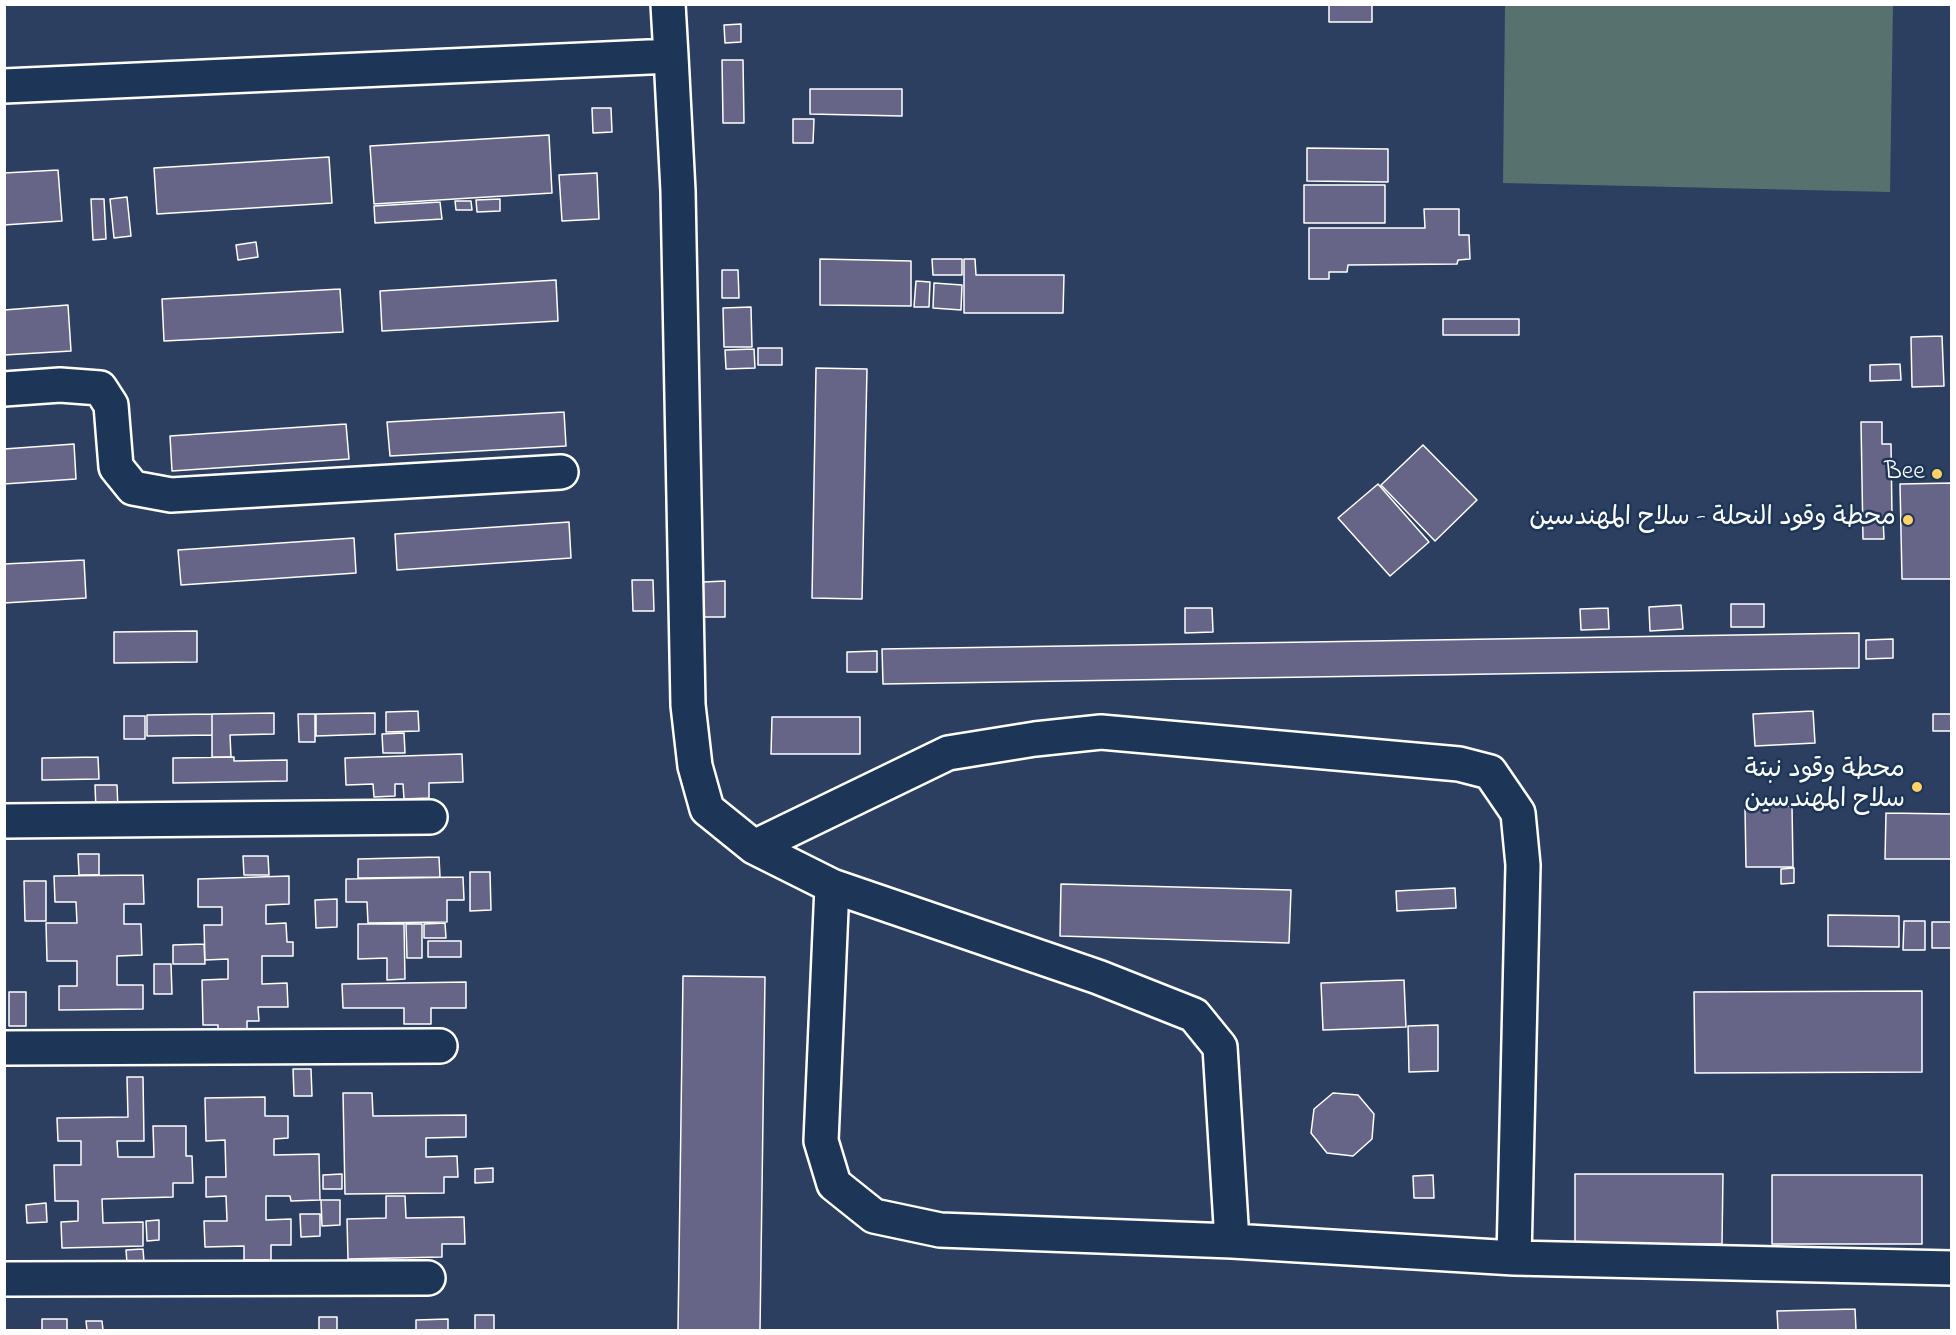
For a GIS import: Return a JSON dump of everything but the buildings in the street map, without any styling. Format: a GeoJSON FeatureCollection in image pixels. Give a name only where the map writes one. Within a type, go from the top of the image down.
{"type":"FeatureCollection","features":[{"type":"Feature","properties":{"kind":"street"},"geometry":{"type":"LineString","coordinates":[[668,4],[678,191],[689,715],[694,766],[707,809],[754,847],[832,886],[1098,977],[1194,1014],[1220,1047],[1232,1241]]}},
{"type":"Feature","properties":{"kind":"street"},"geometry":{"type":"LineString","coordinates":[[4,86],[671,56]]}},
{"type":"Feature","properties":{"kind":"street"},"geometry":{"type":"LineString","coordinates":[[4,389],[60,385],[100,388],[111,405],[116,467],[133,488],[171,495],[561,472]]}},
{"type":"Feature","properties":{"kind":"street"},"geometry":{"type":"LineString","coordinates":[[754,847],[948,753],[1046,737],[1101,732],[1459,764],[1490,772],[1518,813],[1522,865],[1514,1257]]}},
{"type":"Feature","properties":{"kind":"street"},"geometry":{"type":"LineString","coordinates":[[4,821],[430,818]]}},
{"type":"Feature","properties":{"kind":"street"},"geometry":{"type":"LineString","coordinates":[[832,886],[821,1141],[834,1184],[874,1216],[940,1230],[1232,1241],[1514,1257],[1952,1268]]}},
{"type":"Feature","properties":{"kind":"street"},"geometry":{"type":"LineString","coordinates":[[4,1048],[440,1046]]}},
{"type":"Feature","properties":{"kind":"street"},"geometry":{"type":"LineString","coordinates":[[4,1279],[428,1278]]}},
{"type":"Feature","properties":{"kind":"green space"},"geometry":{"type":"Polygon","coordinates":[[[1505,5],[1893,5],[1890,192],[1503,183],[1505,5]]]}},
{"type":"Feature","properties":{"kind":"place","name":"Bee"},"geometry":{"type":"Point","coordinates":[1937,474]}},
{"type":"Feature","properties":{"kind":"place","name":"محطة وقود النحلة - سلاح المهندسين"},"geometry":{"type":"Point","coordinates":[1908,520]}},
{"type":"Feature","properties":{"kind":"place","name":"محطة وقود نبتة سلاح المهندسين"},"geometry":{"type":"Point","coordinates":[1917,787]}}]}
